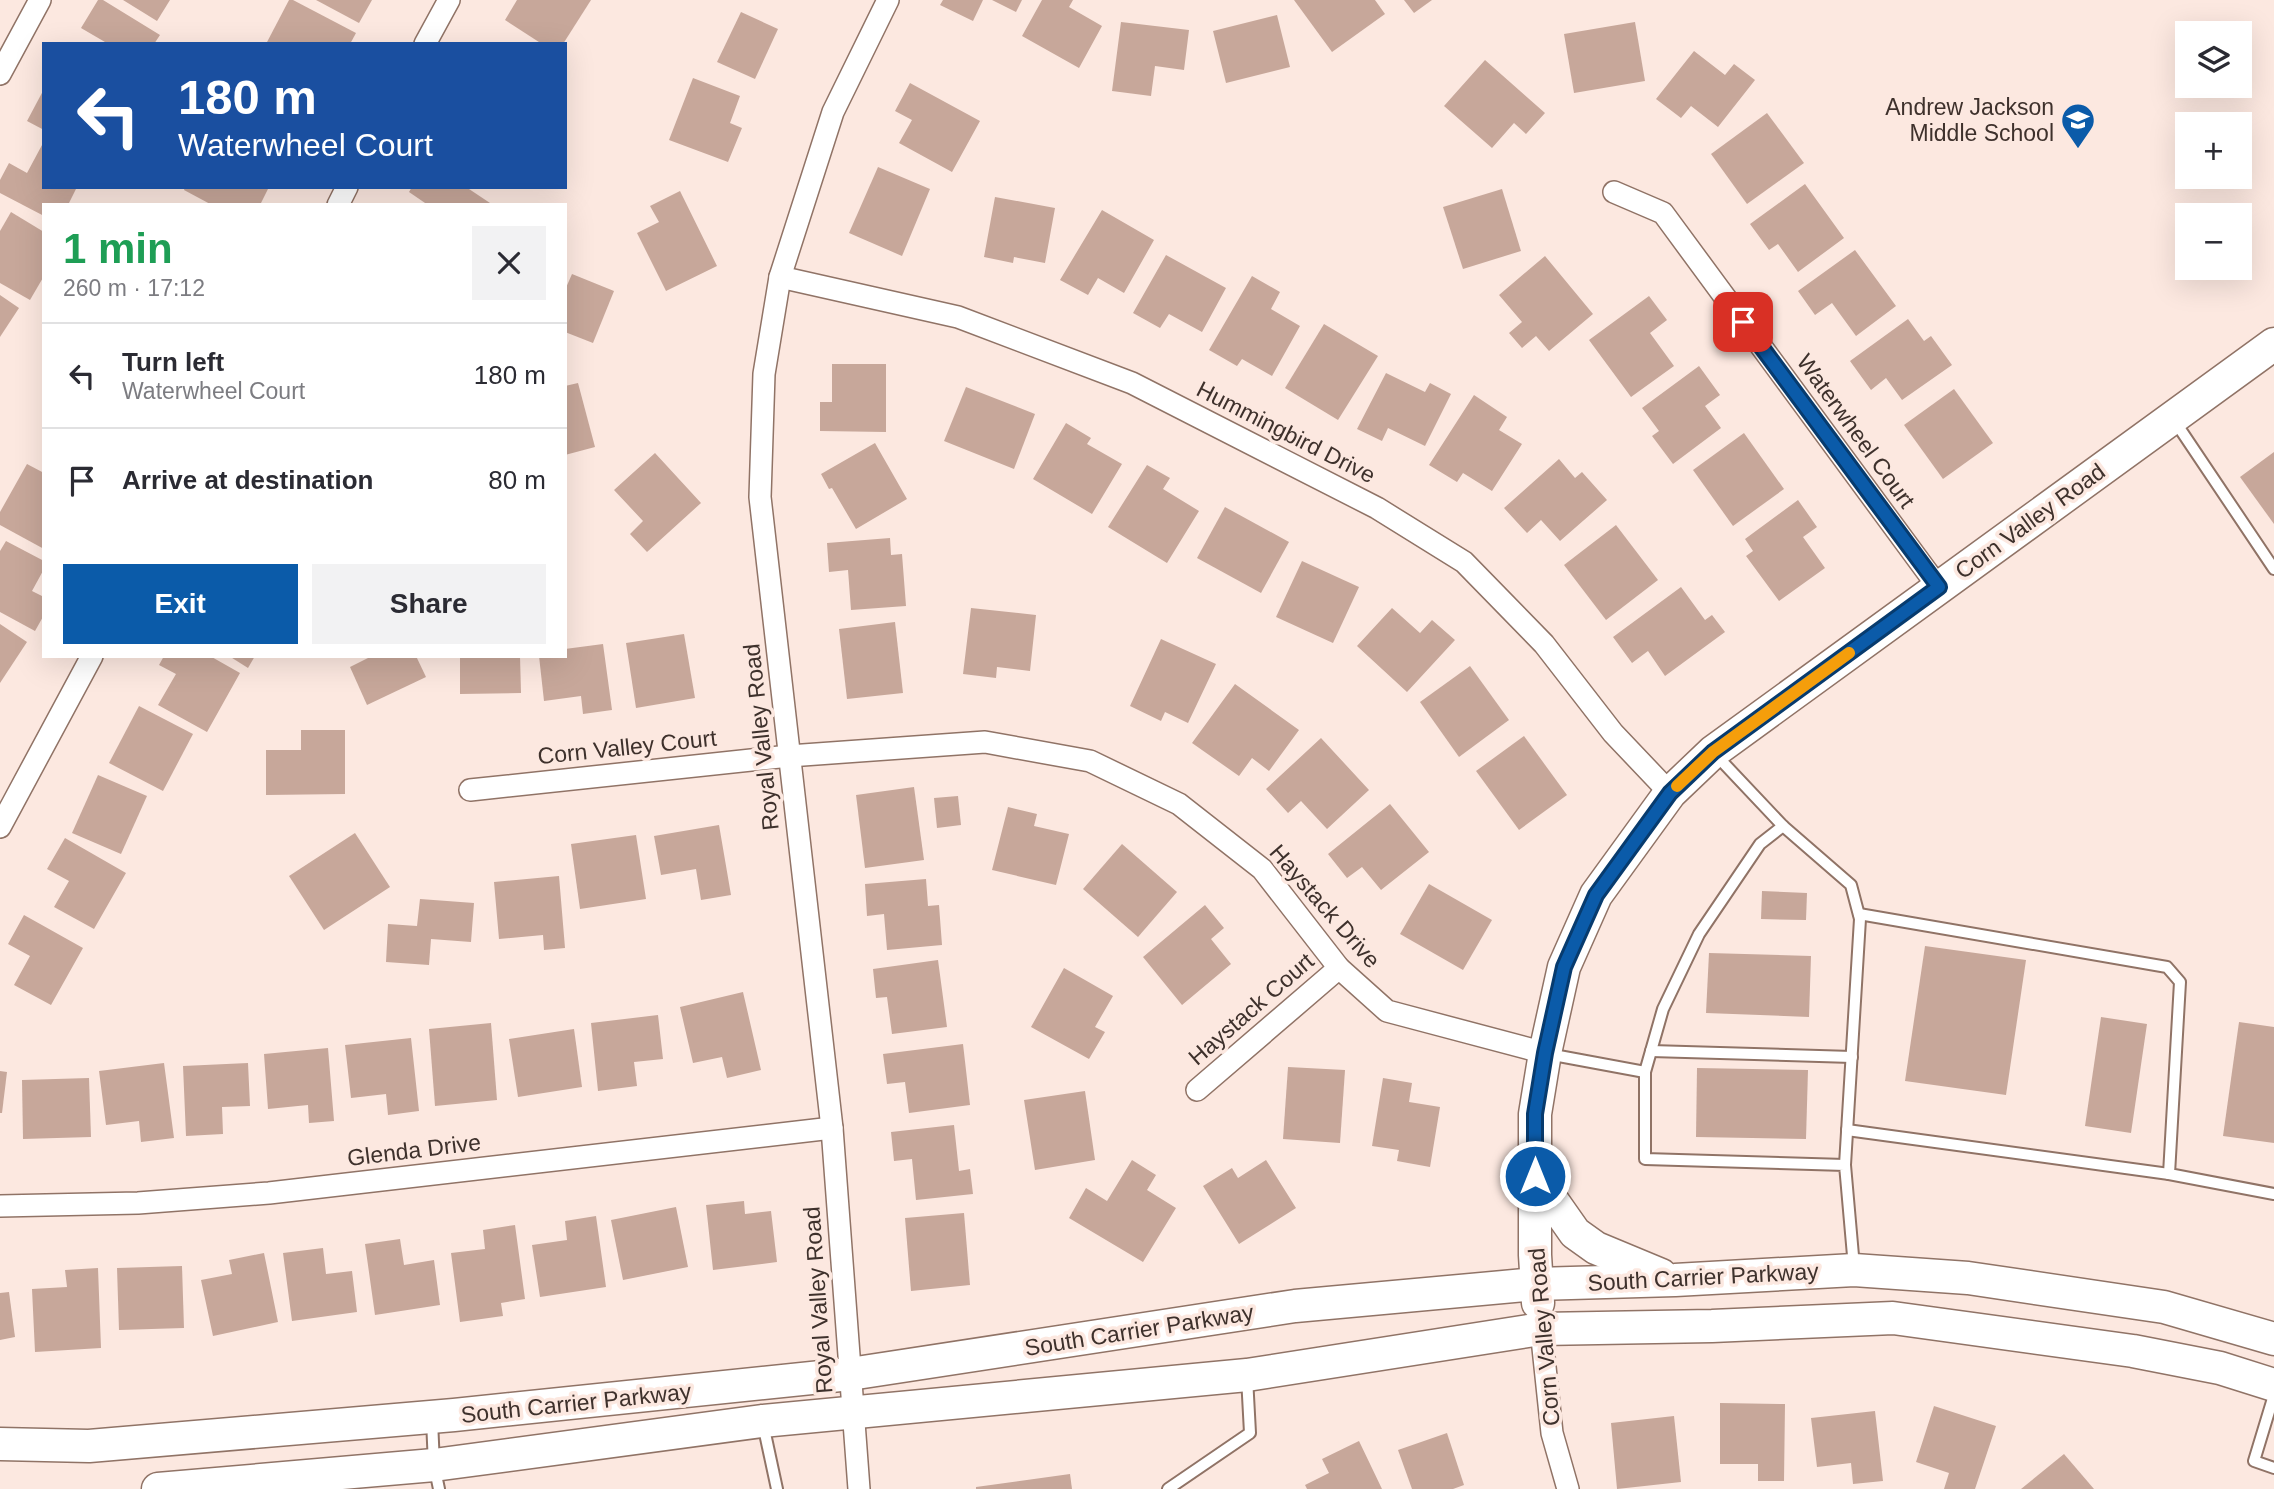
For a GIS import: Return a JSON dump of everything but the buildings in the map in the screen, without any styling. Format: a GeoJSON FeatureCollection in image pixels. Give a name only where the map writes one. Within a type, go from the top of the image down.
{"type":"FeatureCollection","features":[{"type":"Feature","properties":{"kind":"main road","name":"Corn Valley Road"},"geometry":{"type":"LineString","coordinates":[[1541,1329],[1536,1284],[1535,1114],[1564,967],[1596,895],[1670,793],[1713,752],[2274,344]]}},
{"type":"Feature","properties":{"kind":"main road"},"geometry":{"type":"LineString","coordinates":[[1535,1176],[1575,1233],[1607,1254],[1675,1280]]}},
{"type":"Feature","properties":{"kind":"main road","name":"South Carrier Parkway"},"geometry":{"type":"LineString","coordinates":[[0,1444],[89,1446],[432,1417],[850,1374],[1295,1306],[1536,1284],[1675,1280],[1854,1270],[1968,1278],[2164,1307],[2274,1339]]}},
{"type":"Feature","properties":{"kind":"main road","name":"South Carrier Parkway"},"geometry":{"type":"LineString","coordinates":[[158,1489],[436,1477],[762,1421],[1247,1375],[1541,1329],[1712,1326],[1893,1318],[2133,1351],[2220,1368],[2274,1385]]}},
{"type":"Feature","properties":{"kind":"street"},"geometry":{"type":"LineString","coordinates":[[0,74],[40,0]]}},
{"type":"Feature","properties":{"kind":"street"},"geometry":{"type":"LineString","coordinates":[[426,42],[449,0]]}},
{"type":"Feature","properties":{"kind":"street","name":"Royal Valley Road"},"geometry":{"type":"LineString","coordinates":[[859,1489],[832,1128],[760,497],[764,374],[780,277],[833,112],[888,0]]}},
{"type":"Feature","properties":{"kind":"street","name":"Waterwheel Court"},"geometry":{"type":"LineString","coordinates":[[1614,192],[1663,213],[1939,587]]}},
{"type":"Feature","properties":{"kind":"street","name":"Hummingbird Drive"},"geometry":{"type":"LineString","coordinates":[[780,277],[958,317],[1132,383],[1377,508],[1464,562],[1544,644],[1613,733],[1670,793]]}},
{"type":"Feature","properties":{"kind":"street"},"geometry":{"type":"LineString","coordinates":[[0,827],[91,658]]}},
{"type":"Feature","properties":{"kind":"street","name":"Haystack Drive"},"geometry":{"type":"LineString","coordinates":[[789,756],[985,741],[1090,761],[1179,804],[1262,869],[1339,968],[1387,1011],[1545,1053]]}},
{"type":"Feature","properties":{"kind":"street","name":"Corn Valley Court"},"geometry":{"type":"LineString","coordinates":[[470,790],[789,756]]}},
{"type":"Feature","properties":{"kind":"street","name":"Haystack Court"},"geometry":{"type":"LineString","coordinates":[[1197,1090],[1339,968]]}},
{"type":"Feature","properties":{"kind":"street","name":"Glenda Drive"},"geometry":{"type":"LineString","coordinates":[[0,1206],[138,1203],[270,1193],[832,1128]]}},
{"type":"Feature","properties":{"kind":"street","name":"Corn Valley Road"},"geometry":{"type":"LineString","coordinates":[[1541,1329],[1552,1433],[1568,1489]]}},
{"type":"Feature","properties":{"kind":"lane"},"geometry":{"type":"LineString","coordinates":[[2173,417],[2274,569]]}},
{"type":"Feature","properties":{"kind":"lane"},"geometry":{"type":"LineString","coordinates":[[1713,752],[1783,825],[1851,885],[1859,915],[1845,1165],[1854,1270]]}},
{"type":"Feature","properties":{"kind":"lane"},"geometry":{"type":"LineString","coordinates":[[1783,825],[1760,844],[1699,934],[1663,1009],[1645,1072],[1645,1159],[1845,1165]]}},
{"type":"Feature","properties":{"kind":"lane"},"geometry":{"type":"LineString","coordinates":[[1859,915],[2167,967],[2180,982],[2169,1174]]}},
{"type":"Feature","properties":{"kind":"lane"},"geometry":{"type":"LineString","coordinates":[[1651,1051],[1852,1057]]}},
{"type":"Feature","properties":{"kind":"lane"},"geometry":{"type":"LineString","coordinates":[[1545,1053],[1645,1072]]}},
{"type":"Feature","properties":{"kind":"lane"},"geometry":{"type":"LineString","coordinates":[[1847,1130],[2169,1174],[2274,1195]]}},
{"type":"Feature","properties":{"kind":"lane"},"geometry":{"type":"LineString","coordinates":[[1168,1489],[1250,1433],[1247,1375]]}},
{"type":"Feature","properties":{"kind":"lane"},"geometry":{"type":"LineString","coordinates":[[2274,1395],[2254,1461],[2274,1468]]}},
{"type":"Feature","properties":{"kind":"lane"},"geometry":{"type":"LineString","coordinates":[[432,1417],[436,1477]]}},
{"type":"Feature","properties":{"kind":"lane"},"geometry":{"type":"LineString","coordinates":[[762,1421],[777,1489]]}},
{"type":"Feature","properties":{"kind":"slow traffic"},"geometry":{"type":"LineString","coordinates":[[1677,786],[1713,752],[1849,653]]}},
{"type":"Feature","properties":{"kind":"place","name":"Andrew Jackson Middle School"},"geometry":{"type":"Point","coordinates":[2078,150]}},
{"type":"Feature","properties":{"kind":"route"},"geometry":{"type":"LineString","coordinates":[[1535,1176],[1535,1114],[1545,1053],[1564,967],[1596,895],[1670,793],[1713,752],[1939,587],[1743,322]]}}]}
